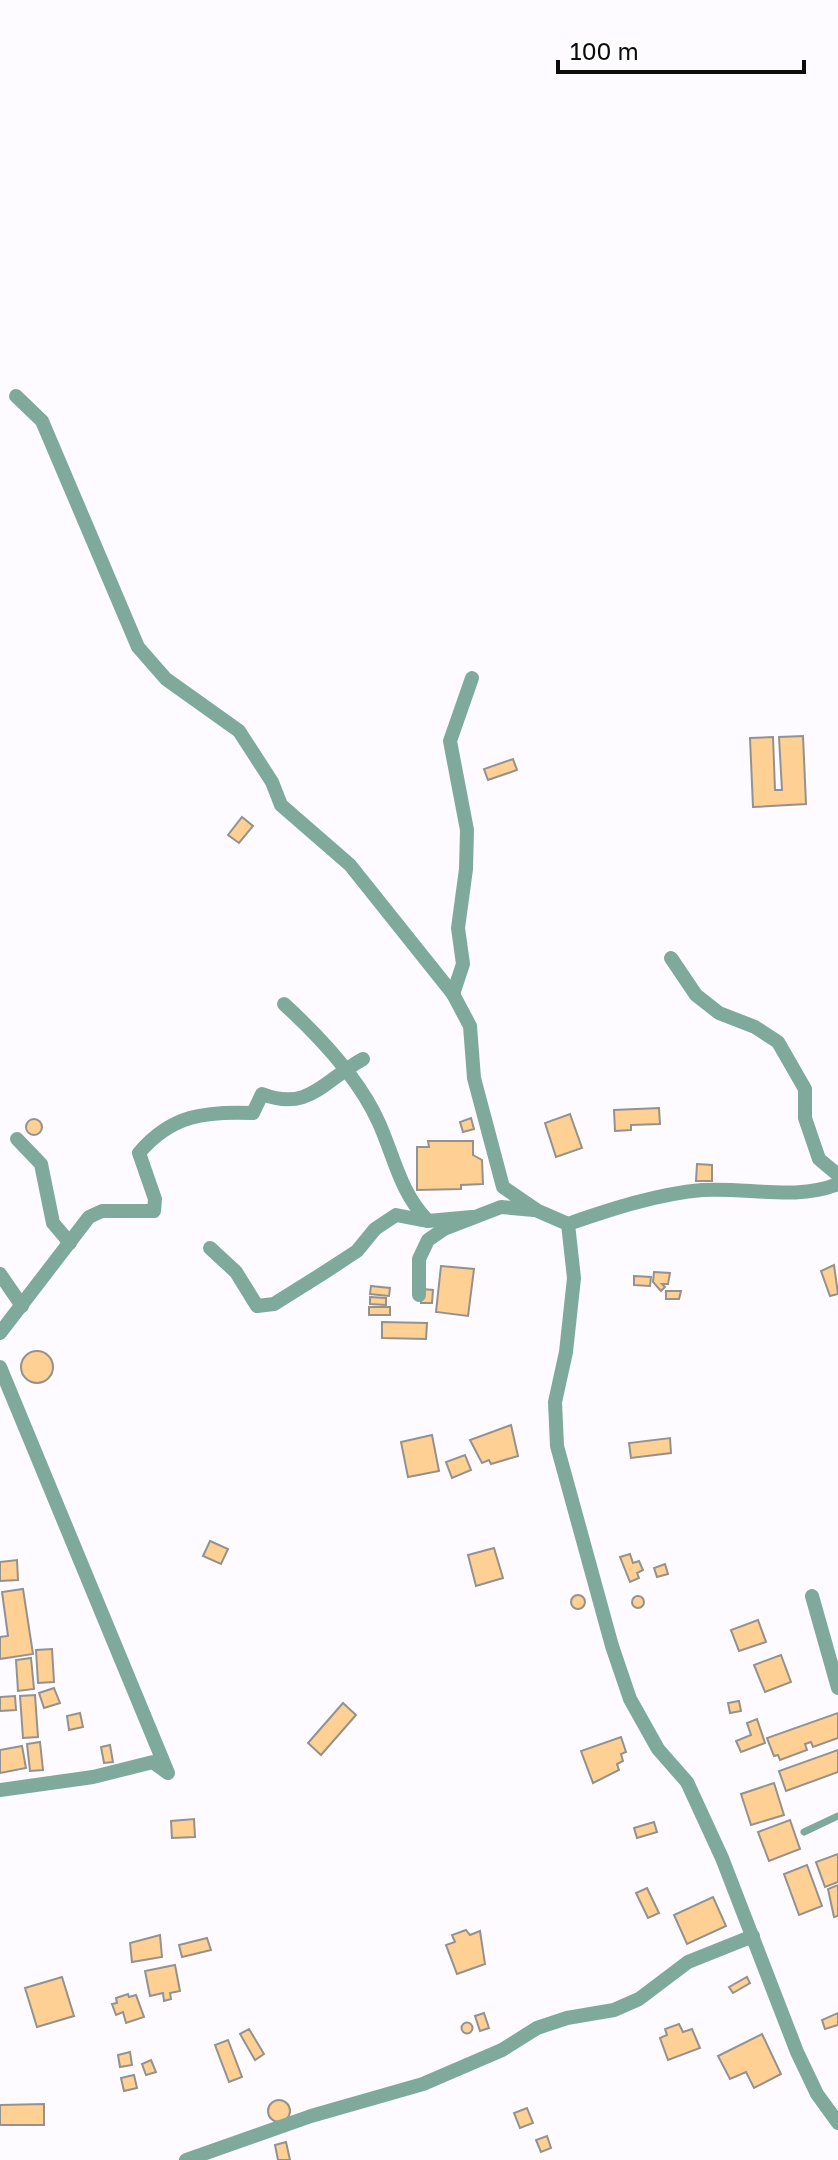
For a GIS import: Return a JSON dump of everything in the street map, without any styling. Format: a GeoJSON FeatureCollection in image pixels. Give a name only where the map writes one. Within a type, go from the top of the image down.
{"type":"FeatureCollection","features":[{"type":"Feature","properties":{"kind":"street"},"geometry":{"type":"LineString","coordinates":[[16,396],[42,421],[138,647],[166,679],[239,731],[272,782],[281,805],[350,865],[453,994],[470,1026],[474,1078],[503,1187],[538,1211],[568,1224],[674,1194],[734,1190],[818,1192],[838,1184]]}},
{"type":"Feature","properties":{"kind":"street"},"geometry":{"type":"LineString","coordinates":[[453,994],[463,964],[458,928],[466,869],[467,830],[450,741],[472,678]]}},
{"type":"Feature","properties":{"kind":"street"},"geometry":{"type":"LineString","coordinates":[[671,958],[696,995],[719,1013],[755,1027],[778,1042],[805,1089],[805,1118],[819,1159],[838,1175]]}},
{"type":"Feature","properties":{"kind":"street"},"geometry":{"type":"LineString","coordinates":[[284,1004],[344,1069],[378,1121],[411,1203],[428,1221]]}},
{"type":"Feature","properties":{"kind":"street"},"geometry":{"type":"LineString","coordinates":[[0,1333],[89,1217],[102,1211],[154,1211],[157,1206],[139,1153],[161,1129],[201,1114],[253,1113],[262,1094],[290,1103],[306,1097],[363,1059]]}},
{"type":"Feature","properties":{"kind":"street"},"geometry":{"type":"LineString","coordinates":[[17,1139],[41,1164],[53,1223],[70,1243]]}},
{"type":"Feature","properties":{"kind":"street"},"geometry":{"type":"LineString","coordinates":[[419,1295],[419,1259],[428,1240],[472,1217],[501,1207],[538,1211]]}},
{"type":"Feature","properties":{"kind":"street"},"geometry":{"type":"LineString","coordinates":[[210,1248],[236,1272],[257,1306],[274,1304],[357,1251],[375,1229],[396,1215],[428,1221],[472,1217]]}},
{"type":"Feature","properties":{"kind":"street"},"geometry":{"type":"LineString","coordinates":[[568,1224],[574,1278],[566,1352],[555,1402],[557,1446],[576,1522],[630,1699],[658,1749],[687,1782],[753,1936],[797,2052],[817,2094],[838,2123]]}},
{"type":"Feature","properties":{"kind":"street"},"geometry":{"type":"LineString","coordinates":[[0,1274],[22,1306]]}},
{"type":"Feature","properties":{"kind":"street"},"geometry":{"type":"LineString","coordinates":[[0,1367],[168,1773],[153,1762],[93,1777],[0,1790]]}},
{"type":"Feature","properties":{"kind":"street"},"geometry":{"type":"LineString","coordinates":[[812,1596],[838,1688]]}},
{"type":"Feature","properties":{"kind":"street"},"geometry":{"type":"LineString","coordinates":[[186,2160],[311,2116],[423,2084],[502,2050],[537,2028],[567,2018],[614,2010],[639,1999],[688,1962],[753,1936]]}},
{"type":"Feature","properties":{"kind":"lane"},"geometry":{"type":"LineString","coordinates":[[804,1832],[838,1816]]}},
{"type":"Feature","properties":{"kind":"building"},"geometry":{"type":"Polygon","coordinates":[[[803,736],[806,804],[753,807],[750,738],[773,737],[775,790],[782,790],[779,737],[803,736]]]}},
{"type":"Feature","properties":{"kind":"building"},"geometry":{"type":"Polygon","coordinates":[[[513,759],[517,770],[488,780],[484,769],[513,759]]]}},
{"type":"Feature","properties":{"kind":"building"},"geometry":{"type":"Polygon","coordinates":[[[242,817],[253,826],[239,843],[228,835],[242,817]]]}},
{"type":"Feature","properties":{"kind":"building"},"geometry":{"type":"Polygon","coordinates":[[[659,1108],[660,1124],[631,1125],[631,1130],[615,1131],[614,1110],[659,1108]]]}},
{"type":"Feature","properties":{"kind":"building"},"geometry":{"type":"Polygon","coordinates":[[[570,1114],[582,1148],[556,1157],[545,1123],[570,1114]]]}},
{"type":"Feature","properties":{"kind":"building"},"geometry":{"type":"Polygon","coordinates":[[[471,1118],[474,1129],[463,1132],[460,1122],[471,1118]]]}},
{"type":"Feature","properties":{"kind":"building"},"geometry":{"type":"Polygon","coordinates":[[[34,1119],[40,1121],[40,1133],[34,1135],[28,1133],[26,1127],[28,1121],[34,1119]]]}},
{"type":"Feature","properties":{"kind":"building"},"geometry":{"type":"Polygon","coordinates":[[[428,1141],[473,1141],[473,1155],[482,1160],[483,1184],[461,1185],[461,1189],[417,1190],[417,1147],[429,1147],[428,1141]]]}},
{"type":"Feature","properties":{"kind":"building"},"geometry":{"type":"Polygon","coordinates":[[[697,1164],[712,1165],[712,1181],[696,1181],[697,1164]]]}},
{"type":"Feature","properties":{"kind":"building"},"geometry":{"type":"Polygon","coordinates":[[[834,1265],[838,1294],[830,1296],[821,1271],[834,1265]]]}},
{"type":"Feature","properties":{"kind":"building"},"geometry":{"type":"Polygon","coordinates":[[[441,1266],[474,1269],[468,1316],[436,1312],[441,1266]]]}},
{"type":"Feature","properties":{"kind":"building"},"geometry":{"type":"Polygon","coordinates":[[[654,1272],[670,1273],[668,1284],[662,1284],[665,1287],[661,1291],[653,1282],[654,1272]]]}},
{"type":"Feature","properties":{"kind":"building"},"geometry":{"type":"Polygon","coordinates":[[[634,1276],[651,1277],[650,1286],[634,1285],[634,1276]]]}},
{"type":"Feature","properties":{"kind":"building"},"geometry":{"type":"Polygon","coordinates":[[[371,1286],[390,1288],[389,1296],[370,1294],[371,1286]]]}},
{"type":"Feature","properties":{"kind":"building"},"geometry":{"type":"Polygon","coordinates":[[[422,1289],[433,1290],[432,1303],[421,1303],[422,1289]]]}},
{"type":"Feature","properties":{"kind":"building"},"geometry":{"type":"Polygon","coordinates":[[[666,1291],[681,1291],[679,1299],[666,1299],[666,1291]]]}},
{"type":"Feature","properties":{"kind":"building"},"geometry":{"type":"Polygon","coordinates":[[[370,1297],[386,1298],[386,1305],[370,1304],[370,1297]]]}},
{"type":"Feature","properties":{"kind":"building"},"geometry":{"type":"Polygon","coordinates":[[[369,1307],[390,1307],[390,1315],[369,1315],[369,1307]]]}},
{"type":"Feature","properties":{"kind":"building"},"geometry":{"type":"Polygon","coordinates":[[[382,1322],[427,1323],[426,1339],[382,1338],[382,1322]]]}},
{"type":"Feature","properties":{"kind":"building"},"geometry":{"type":"Polygon","coordinates":[[[37,1351],[49,1355],[53,1367],[49,1379],[37,1383],[25,1379],[21,1367],[25,1355],[37,1351]]]}},
{"type":"Feature","properties":{"kind":"building"},"geometry":{"type":"Polygon","coordinates":[[[511,1425],[518,1456],[491,1464],[489,1460],[482,1463],[470,1440],[511,1425]]]}},
{"type":"Feature","properties":{"kind":"building"},"geometry":{"type":"Polygon","coordinates":[[[432,1435],[439,1471],[408,1477],[401,1442],[432,1435]]]}},
{"type":"Feature","properties":{"kind":"building"},"geometry":{"type":"Polygon","coordinates":[[[670,1438],[671,1453],[631,1458],[629,1443],[670,1438]]]}},
{"type":"Feature","properties":{"kind":"building"},"geometry":{"type":"Polygon","coordinates":[[[465,1455],[471,1470],[452,1478],[446,1462],[465,1455]]]}},
{"type":"Feature","properties":{"kind":"building"},"geometry":{"type":"Polygon","coordinates":[[[210,1541],[228,1549],[221,1564],[203,1556],[210,1541]]]}},
{"type":"Feature","properties":{"kind":"building"},"geometry":{"type":"Polygon","coordinates":[[[494,1548],[503,1578],[476,1586],[468,1555],[494,1548]]]}},
{"type":"Feature","properties":{"kind":"building"},"geometry":{"type":"Polygon","coordinates":[[[630,1554],[633,1563],[639,1561],[643,1570],[637,1573],[639,1578],[630,1582],[620,1557],[630,1554]]]}},
{"type":"Feature","properties":{"kind":"building"},"geometry":{"type":"Polygon","coordinates":[[[17,1560],[18,1580],[0,1581],[0,1562],[17,1560]]]}},
{"type":"Feature","properties":{"kind":"building"},"geometry":{"type":"Polygon","coordinates":[[[665,1564],[668,1574],[657,1577],[654,1568],[665,1564]]]}},
{"type":"Feature","properties":{"kind":"building"},"geometry":{"type":"Polygon","coordinates":[[[23,1589],[33,1654],[0,1659],[0,1637],[8,1636],[2,1592],[23,1589]]]}},
{"type":"Feature","properties":{"kind":"building"},"geometry":{"type":"Polygon","coordinates":[[[578,1595],[585,1602],[578,1609],[571,1602],[578,1595]]]}},
{"type":"Feature","properties":{"kind":"building"},"geometry":{"type":"Polygon","coordinates":[[[638,1596],[644,1602],[638,1608],[632,1602],[638,1596]]]}},
{"type":"Feature","properties":{"kind":"building"},"geometry":{"type":"Polygon","coordinates":[[[758,1620],[766,1642],[739,1651],[731,1630],[758,1620]]]}},
{"type":"Feature","properties":{"kind":"building"},"geometry":{"type":"Polygon","coordinates":[[[52,1649],[54,1682],[38,1683],[36,1650],[52,1649]]]}},
{"type":"Feature","properties":{"kind":"building"},"geometry":{"type":"Polygon","coordinates":[[[781,1655],[791,1682],[765,1692],[754,1665],[781,1655]]]}},
{"type":"Feature","properties":{"kind":"building"},"geometry":{"type":"Polygon","coordinates":[[[31,1658],[34,1689],[18,1691],[16,1660],[31,1658]]]}},
{"type":"Feature","properties":{"kind":"building"},"geometry":{"type":"Polygon","coordinates":[[[54,1688],[60,1703],[44,1708],[39,1693],[54,1688]]]}},
{"type":"Feature","properties":{"kind":"building"},"geometry":{"type":"Polygon","coordinates":[[[35,1695],[38,1737],[23,1738],[20,1696],[35,1695]]]}},
{"type":"Feature","properties":{"kind":"building"},"geometry":{"type":"Polygon","coordinates":[[[15,1696],[16,1710],[0,1711],[0,1697],[15,1696]]]}},
{"type":"Feature","properties":{"kind":"building"},"geometry":{"type":"Polygon","coordinates":[[[739,1701],[741,1711],[730,1713],[728,1703],[739,1701]]]}},
{"type":"Feature","properties":{"kind":"building"},"geometry":{"type":"Polygon","coordinates":[[[343,1703],[356,1715],[321,1755],[308,1743],[343,1703]]]}},
{"type":"Feature","properties":{"kind":"building"},"geometry":{"type":"Polygon","coordinates":[[[80,1713],[83,1727],[69,1730],[67,1716],[80,1713]]]}},
{"type":"Feature","properties":{"kind":"building"},"geometry":{"type":"Polygon","coordinates":[[[838,1713],[838,1738],[813,1747],[811,1742],[805,1744],[807,1750],[780,1760],[778,1755],[774,1756],[767,1738],[838,1713]]]}},
{"type":"Feature","properties":{"kind":"building"},"geometry":{"type":"Polygon","coordinates":[[[757,1719],[765,1743],[741,1752],[736,1741],[751,1735],[747,1723],[757,1719]]]}},
{"type":"Feature","properties":{"kind":"building"},"geometry":{"type":"Polygon","coordinates":[[[621,1737],[626,1752],[621,1754],[623,1761],[617,1764],[619,1770],[593,1783],[581,1751],[621,1737]]]}},
{"type":"Feature","properties":{"kind":"building"},"geometry":{"type":"Polygon","coordinates":[[[40,1742],[43,1770],[30,1771],[27,1744],[40,1742]]]}},
{"type":"Feature","properties":{"kind":"building"},"geometry":{"type":"Polygon","coordinates":[[[110,1745],[113,1762],[104,1763],[101,1747],[110,1745]]]}},
{"type":"Feature","properties":{"kind":"building"},"geometry":{"type":"Polygon","coordinates":[[[22,1746],[26,1768],[0,1773],[0,1750],[22,1746]]]}},
{"type":"Feature","properties":{"kind":"building"},"geometry":{"type":"Polygon","coordinates":[[[838,1750],[838,1772],[786,1791],[779,1771],[838,1750]]]}},
{"type":"Feature","properties":{"kind":"building"},"geometry":{"type":"Polygon","coordinates":[[[774,1783],[784,1815],[751,1825],[741,1794],[774,1783]]]}},
{"type":"Feature","properties":{"kind":"building"},"geometry":{"type":"Polygon","coordinates":[[[194,1819],[195,1837],[172,1838],[171,1821],[194,1819]]]}},
{"type":"Feature","properties":{"kind":"building"},"geometry":{"type":"Polygon","coordinates":[[[790,1820],[800,1849],[769,1861],[758,1832],[790,1820]]]}},
{"type":"Feature","properties":{"kind":"building"},"geometry":{"type":"Polygon","coordinates":[[[654,1822],[657,1832],[637,1838],[634,1828],[654,1822]]]}},
{"type":"Feature","properties":{"kind":"building"},"geometry":{"type":"Polygon","coordinates":[[[838,1854],[838,1882],[825,1887],[816,1862],[838,1854]]]}},
{"type":"Feature","properties":{"kind":"building"},"geometry":{"type":"Polygon","coordinates":[[[807,1865],[822,1906],[799,1915],[784,1874],[807,1865]]]}},
{"type":"Feature","properties":{"kind":"building"},"geometry":{"type":"Polygon","coordinates":[[[838,1885],[838,1916],[834,1917],[828,1889],[838,1885]]]}},
{"type":"Feature","properties":{"kind":"building"},"geometry":{"type":"Polygon","coordinates":[[[647,1888],[659,1913],[648,1918],[636,1893],[647,1888]]]}},
{"type":"Feature","properties":{"kind":"building"},"geometry":{"type":"Polygon","coordinates":[[[713,1897],[726,1926],[687,1944],[674,1915],[713,1897]]]}},
{"type":"Feature","properties":{"kind":"building"},"geometry":{"type":"Polygon","coordinates":[[[466,1930],[470,1935],[480,1931],[485,1964],[457,1974],[446,1945],[455,1942],[452,1935],[466,1930]]]}},
{"type":"Feature","properties":{"kind":"building"},"geometry":{"type":"Polygon","coordinates":[[[160,1935],[162,1957],[132,1962],[130,1943],[160,1935]]]}},
{"type":"Feature","properties":{"kind":"building"},"geometry":{"type":"Polygon","coordinates":[[[207,1938],[211,1950],[182,1957],[179,1945],[207,1938]]]}},
{"type":"Feature","properties":{"kind":"building"},"geometry":{"type":"Polygon","coordinates":[[[175,1965],[180,1991],[170,1993],[171,1999],[164,2001],[163,1993],[150,1996],[145,1971],[175,1965]]]}},
{"type":"Feature","properties":{"kind":"building"},"geometry":{"type":"Polygon","coordinates":[[[62,1977],[74,2016],[37,2027],[25,1988],[62,1977]]]}},
{"type":"Feature","properties":{"kind":"building"},"geometry":{"type":"Polygon","coordinates":[[[747,1977],[750,1983],[733,1993],[729,1987],[747,1977]]]}},
{"type":"Feature","properties":{"kind":"building"},"geometry":{"type":"Polygon","coordinates":[[[128,1994],[129,1997],[136,1995],[144,2017],[126,2023],[123,2012],[116,2015],[112,2004],[117,2003],[116,1998],[128,1994]]]}},
{"type":"Feature","properties":{"kind":"building"},"geometry":{"type":"Polygon","coordinates":[[[484,2013],[489,2028],[480,2031],[475,2016],[484,2013]]]}},
{"type":"Feature","properties":{"kind":"building"},"geometry":{"type":"Polygon","coordinates":[[[838,2013],[838,2025],[825,2029],[822,2020],[838,2013]]]}},
{"type":"Feature","properties":{"kind":"building"},"geometry":{"type":"Polygon","coordinates":[[[467,2022],[473,2028],[467,2034],[461,2028],[467,2022]]]}},
{"type":"Feature","properties":{"kind":"building"},"geometry":{"type":"Polygon","coordinates":[[[679,2024],[683,2032],[692,2029],[700,2048],[668,2060],[660,2038],[667,2035],[665,2029],[679,2024]]]}},
{"type":"Feature","properties":{"kind":"building"},"geometry":{"type":"Polygon","coordinates":[[[249,2029],[264,2054],[255,2060],[240,2034],[249,2029]]]}},
{"type":"Feature","properties":{"kind":"building"},"geometry":{"type":"Polygon","coordinates":[[[762,2034],[781,2074],[754,2088],[746,2072],[730,2079],[718,2056],[762,2034]]]}},
{"type":"Feature","properties":{"kind":"building"},"geometry":{"type":"Polygon","coordinates":[[[228,2040],[242,2077],[229,2082],[215,2045],[228,2040]]]}},
{"type":"Feature","properties":{"kind":"building"},"geometry":{"type":"Polygon","coordinates":[[[130,2052],[132,2065],[120,2067],[118,2055],[130,2052]]]}},
{"type":"Feature","properties":{"kind":"building"},"geometry":{"type":"Polygon","coordinates":[[[151,2060],[156,2072],[146,2075],[142,2064],[151,2060]]]}},
{"type":"Feature","properties":{"kind":"building"},"geometry":{"type":"Polygon","coordinates":[[[134,2075],[137,2088],[124,2091],[121,2078],[134,2075]]]}},
{"type":"Feature","properties":{"kind":"building"},"geometry":{"type":"Polygon","coordinates":[[[279,2100],[287,2103],[290,2111],[287,2119],[279,2122],[271,2119],[268,2111],[271,2103],[279,2100]]]}},
{"type":"Feature","properties":{"kind":"building"},"geometry":{"type":"Polygon","coordinates":[[[44,2104],[44,2125],[0,2125],[0,2105],[44,2104]]]}},
{"type":"Feature","properties":{"kind":"building"},"geometry":{"type":"Polygon","coordinates":[[[527,2108],[533,2123],[520,2128],[514,2113],[527,2108]]]}},
{"type":"Feature","properties":{"kind":"building"},"geometry":{"type":"Polygon","coordinates":[[[547,2136],[551,2148],[541,2152],[536,2140],[547,2136]]]}},
{"type":"Feature","properties":{"kind":"building"},"geometry":{"type":"Polygon","coordinates":[[[286,2142],[290,2160],[278,2160],[275,2145],[286,2142]]]}}]}
